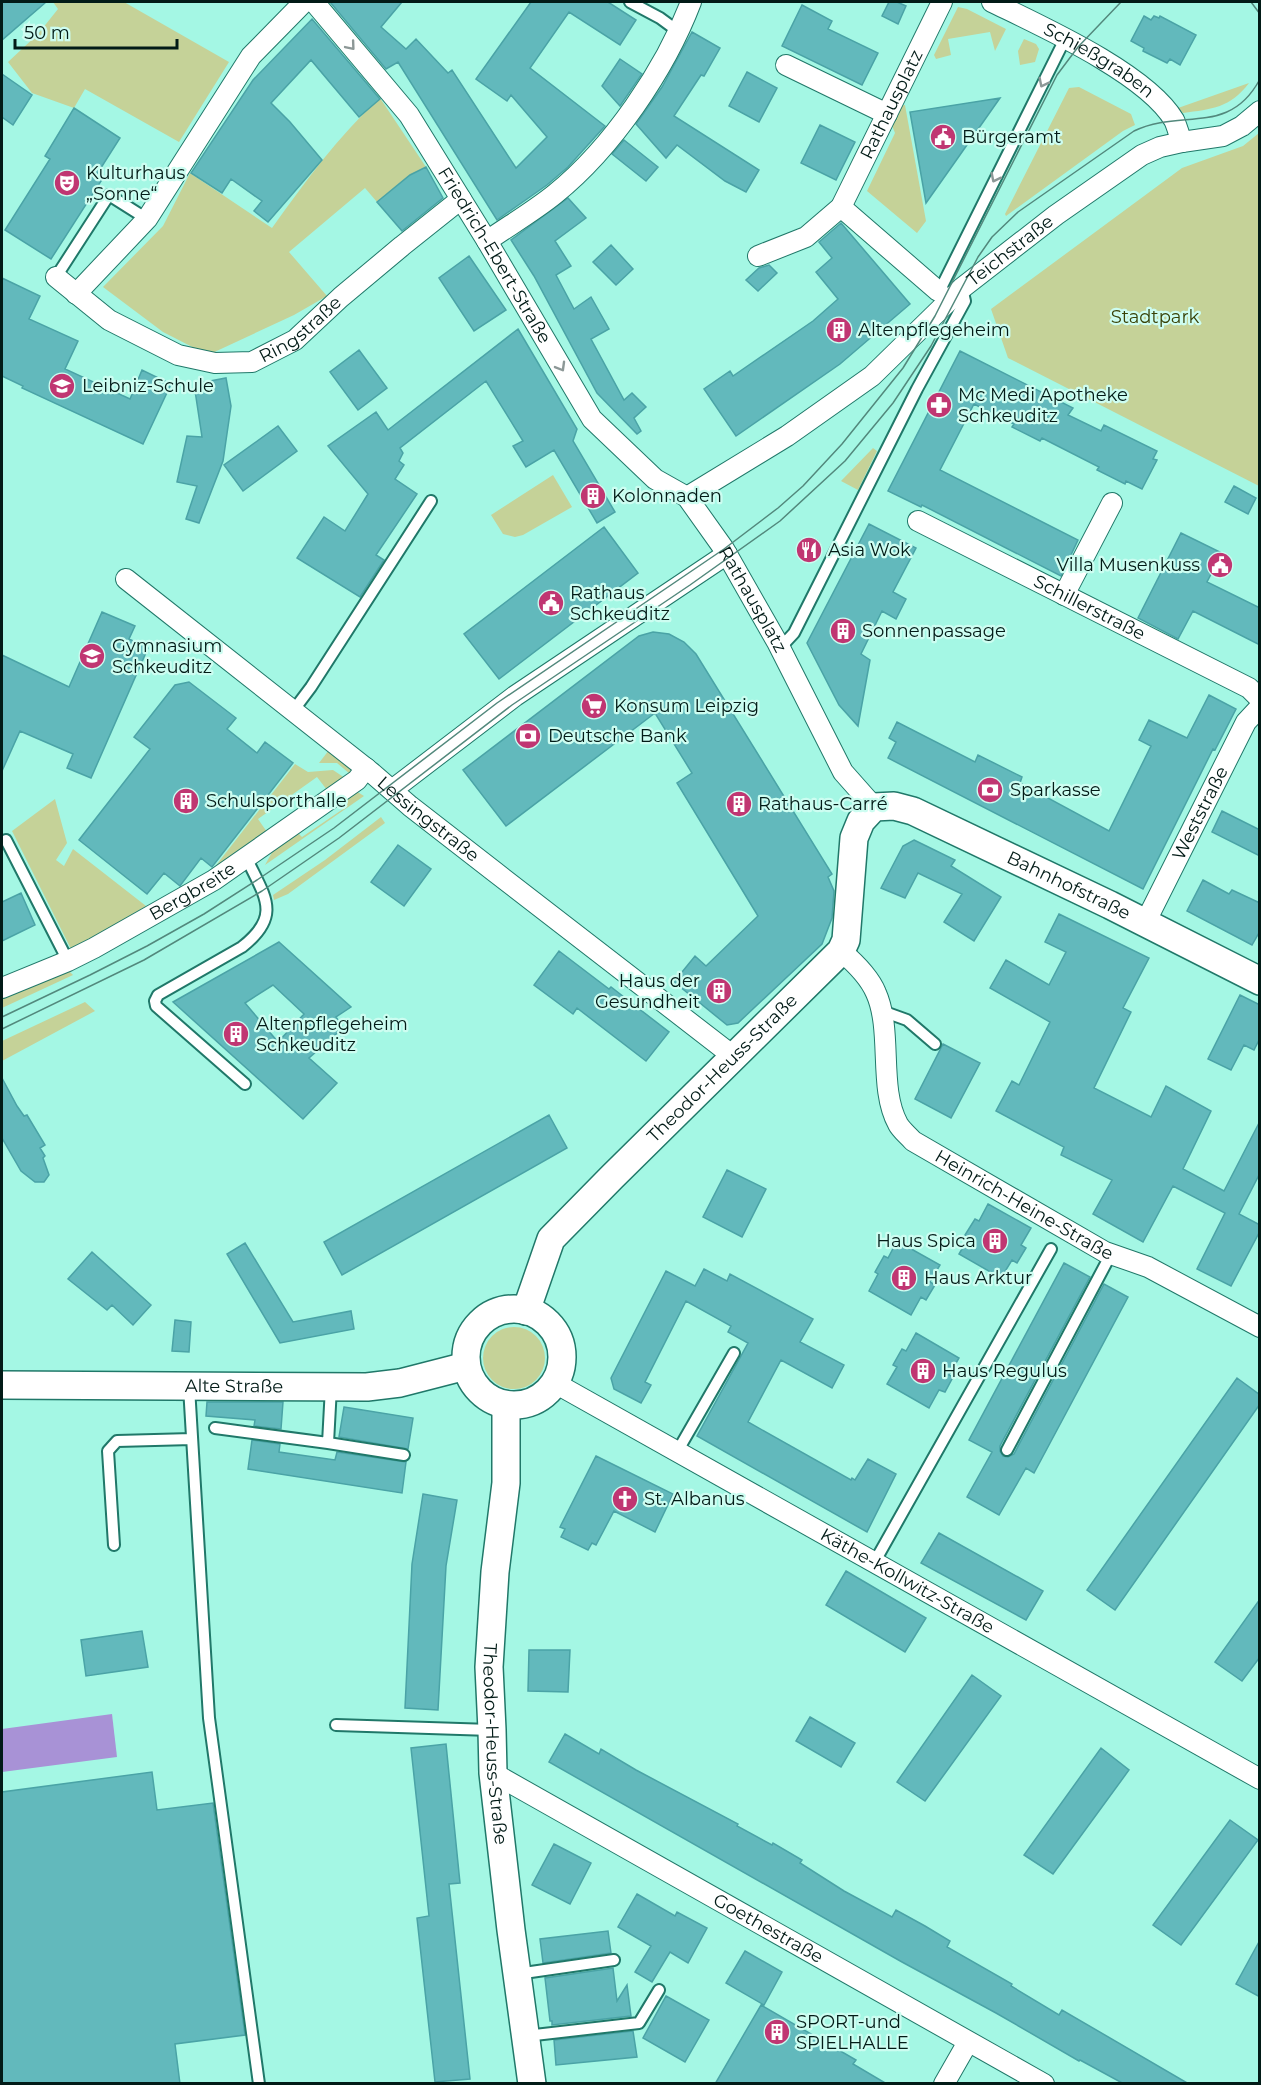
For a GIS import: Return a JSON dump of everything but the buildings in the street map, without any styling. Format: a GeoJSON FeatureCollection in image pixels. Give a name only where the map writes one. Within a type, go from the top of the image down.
{"type":"FeatureCollection","features":[{"type":"Feature","properties":{"kind":"street"},"geometry":{"type":"LineString","coordinates":[[76,294],[147,219],[251,56],[304,2]]}},
{"type":"Feature","properties":{"kind":"street","name":"Friedrich-Ebert-Straße"},"geometry":{"type":"LineString","coordinates":[[314,2],[409,115],[487,241],[592,419],[655,479],[687,497]]}},
{"type":"Feature","properties":{"kind":"street"},"geometry":{"type":"LineString","coordinates":[[487,241],[555,194],[595,156],[644,93],[679,32],[691,2]]}},
{"type":"Feature","properties":{"kind":"street","name":"Rathausplatz"},"geometry":{"type":"LineString","coordinates":[[841,207],[942,2]]}},
{"type":"Feature","properties":{"kind":"street","name":"Schießgraben"},"geometry":{"type":"LineString","coordinates":[[992,2],[1065,39],[1130,76],[1154,97],[1174,121],[1182,142]]}},
{"type":"Feature","properties":{"kind":"street"},"geometry":{"type":"LineString","coordinates":[[786,65],[887,114]]}},
{"type":"Feature","properties":{"kind":"street","name":"Teichstraße"},"geometry":{"type":"LineString","coordinates":[[687,497],[787,436],[872,376],[939,300],[962,288],[1056,215],[1142,155],[1160,147],[1223,136],[1242,126],[1260,111]]}},
{"type":"Feature","properties":{"kind":"street","name":"Ringstraße"},"geometry":{"type":"LineString","coordinates":[[56,277],[110,320],[178,355],[214,363],[252,362],[295,340],[337,294],[398,242],[461,199]]}},
{"type":"Feature","properties":{"kind":"street"},"geometry":{"type":"LineString","coordinates":[[758,256],[806,237],[841,207],[939,300]]}},
{"type":"Feature","properties":{"kind":"street","name":"Rathausplatz"},"geometry":{"type":"LineString","coordinates":[[687,497],[727,554],[780,648],[843,772],[874,807]]}},
{"type":"Feature","properties":{"kind":"street"},"geometry":{"type":"LineString","coordinates":[[1064,595],[1112,503]]}},
{"type":"Feature","properties":{"kind":"street","name":"Schillerstraße"},"geometry":{"type":"LineString","coordinates":[[918,521],[1249,688],[1260,699]]}},
{"type":"Feature","properties":{"kind":"street"},"geometry":{"type":"LineString","coordinates":[[392,790],[495,710],[727,554]]}},
{"type":"Feature","properties":{"kind":"street","name":"Lessingstraße"},"geometry":{"type":"LineString","coordinates":[[126,579],[512,886],[734,1056]]}},
{"type":"Feature","properties":{"kind":"street","name":"Weststraße"},"geometry":{"type":"LineString","coordinates":[[1145,923],[1246,722],[1260,707]]}},
{"type":"Feature","properties":{"kind":"street","name":"Bergbreite"},"geometry":{"type":"LineString","coordinates":[[2,988],[68,961],[214,880],[357,780],[366,768]]}},
{"type":"Feature","properties":{"kind":"street","name":"Bahnhofstraße"},"geometry":{"type":"LineString","coordinates":[[874,807],[894,806],[913,811],[1260,981]]}},
{"type":"Feature","properties":{"kind":"street"},"geometry":{"type":"LineString","coordinates":[[841,951],[846,940],[855,838],[861,821],[874,807]]}},
{"type":"Feature","properties":{"kind":"street","name":"Theodor-Heuss-Straße"},"geometry":{"type":"LineString","coordinates":[[526,1311],[551,1239],[841,951]]}},
{"type":"Feature","properties":{"kind":"street","name":"Heinrich-Heine-Straße"},"geometry":{"type":"LineString","coordinates":[[841,951],[857,964],[876,991],[882,1011],[891,1107],[899,1125],[913,1141],[1111,1254],[1148,1267],[1260,1326]]}},
{"type":"Feature","properties":{"kind":"street"},"geometry":{"type":"LineString","coordinates":[[510,1309],[526,1311],[540,1316],[559,1339],[562,1354],[561,1369],[555,1383],[546,1394],[520,1405],[506,1405],[480,1392],[471,1380],[466,1366],[466,1349],[471,1334],[481,1322],[495,1313],[510,1309]]}},
{"type":"Feature","properties":{"kind":"street","name":"Alte Straße"},"geometry":{"type":"LineString","coordinates":[[2,1384],[367,1386],[400,1383],[466,1366]]}},
{"type":"Feature","properties":{"kind":"street","name":"Käthe-Kollwitz-Straße"},"geometry":{"type":"LineString","coordinates":[[555,1383],[1260,1779]]}},
{"type":"Feature","properties":{"kind":"street","name":"Theodor-Heuss-Straße"},"geometry":{"type":"LineString","coordinates":[[506,1405],[506,1483],[495,1572],[489,1667],[493,1773],[532,2084]]}},
{"type":"Feature","properties":{"kind":"street","name":"Goethestraße"},"geometry":{"type":"LineString","coordinates":[[493,1773],[1044,2084]]}},
{"type":"Feature","properties":{"kind":"street"},"geometry":{"type":"LineString","coordinates":[[944,2084],[968,2042]]}},
{"type":"Feature","properties":{"kind":"lane"},"geometry":{"type":"LineString","coordinates":[[630,2],[660,18],[679,32]]}},
{"type":"Feature","properties":{"kind":"lane"},"geometry":{"type":"LineString","coordinates":[[939,300],[1065,39]]}},
{"type":"Feature","properties":{"kind":"lane"},"geometry":{"type":"LineString","coordinates":[[56,277],[109,195],[147,219]]}},
{"type":"Feature","properties":{"kind":"lane"},"geometry":{"type":"LineString","coordinates":[[780,648],[794,633],[965,301],[962,288]]}},
{"type":"Feature","properties":{"kind":"lane"},"geometry":{"type":"LineString","coordinates":[[293,711],[311,687],[431,501]]}},
{"type":"Feature","properties":{"kind":"lane"},"geometry":{"type":"LineString","coordinates":[[6,840],[68,961]]}},
{"type":"Feature","properties":{"kind":"lane"},"geometry":{"type":"LineString","coordinates":[[245,1084],[156,1006],[155,1001],[158,995],[242,947],[263,927],[267,916],[267,906],[246,857]]}},
{"type":"Feature","properties":{"kind":"lane"},"geometry":{"type":"LineString","coordinates":[[882,1011],[908,1020],[935,1044]]}},
{"type":"Feature","properties":{"kind":"lane"},"geometry":{"type":"LineString","coordinates":[[874,1563],[1051,1249]]}},
{"type":"Feature","properties":{"kind":"lane"},"geometry":{"type":"LineString","coordinates":[[1007,1450],[1111,1254]]}},
{"type":"Feature","properties":{"kind":"lane"},"geometry":{"type":"LineString","coordinates":[[677,1452],[734,1353]]}},
{"type":"Feature","properties":{"kind":"lane"},"geometry":{"type":"LineString","coordinates":[[189,1384],[209,1718],[260,2084]]}},
{"type":"Feature","properties":{"kind":"lane"},"geometry":{"type":"LineString","coordinates":[[328,1443],[331,1387]]}},
{"type":"Feature","properties":{"kind":"lane"},"geometry":{"type":"LineString","coordinates":[[215,1428],[404,1455]]}},
{"type":"Feature","properties":{"kind":"lane"},"geometry":{"type":"LineString","coordinates":[[114,1545],[108,1450],[117,1441],[192,1439]]}},
{"type":"Feature","properties":{"kind":"lane"},"geometry":{"type":"LineString","coordinates":[[336,1725],[492,1730]]}},
{"type":"Feature","properties":{"kind":"lane"},"geometry":{"type":"LineString","coordinates":[[517,1974],[614,1960]]}},
{"type":"Feature","properties":{"kind":"lane"},"geometry":{"type":"LineString","coordinates":[[526,2036],[639,2023],[659,1990]]}},
{"type":"Feature","properties":{"kind":"green space"},"geometry":{"type":"Polygon","coordinates":[[[53,2],[124,2],[229,62],[179,142],[85,89],[74,108],[32,93],[8,62],[38,34],[58,9],[53,2]]]}},
{"type":"Feature","properties":{"kind":"green space"},"geometry":{"type":"Polygon","coordinates":[[[958,7],[967,9],[1006,29],[995,51],[990,32],[948,39],[951,55],[936,59],[934,55],[958,7]]]}},
{"type":"Feature","properties":{"kind":"green space"},"geometry":{"type":"Polygon","coordinates":[[[1024,39],[1036,44],[1039,49],[1035,62],[1020,65],[1018,51],[1024,39]]]}},
{"type":"Feature","properties":{"kind":"green space"},"geometry":{"type":"Polygon","coordinates":[[[1249,83],[1235,98],[1220,106],[1183,113],[1178,108],[1249,83]]]}},
{"type":"Feature","properties":{"kind":"green space"},"geometry":{"type":"Polygon","coordinates":[[[1079,87],[1131,114],[1135,125],[1123,131],[1006,216],[1069,88],[1079,87]]]}},
{"type":"Feature","properties":{"kind":"green space"},"geometry":{"type":"Polygon","coordinates":[[[380,98],[426,167],[410,175],[377,202],[365,188],[289,252],[327,296],[294,315],[208,355],[163,332],[103,287],[163,226],[190,173],[272,228],[336,144],[380,98]]]}},
{"type":"Feature","properties":{"kind":"green space"},"geometry":{"type":"Polygon","coordinates":[[[905,105],[926,221],[917,233],[867,191],[895,133],[891,123],[898,106],[905,105]]]}},
{"type":"Feature","properties":{"kind":"green space","name":"Stadtpark"},"geometry":{"type":"Polygon","coordinates":[[[1259,133],[1259,486],[1008,358],[991,309],[1182,168],[1243,146],[1259,133]]]}},
{"type":"Feature","properties":{"kind":"green space"},"geometry":{"type":"Polygon","coordinates":[[[873,448],[877,451],[858,490],[841,481],[873,448]]]}},
{"type":"Feature","properties":{"kind":"green space"},"geometry":{"type":"Polygon","coordinates":[[[553,475],[572,507],[523,535],[515,537],[503,534],[491,515],[553,475]]]}},
{"type":"Feature","properties":{"kind":"green space"},"geometry":{"type":"Polygon","coordinates":[[[329,750],[354,768],[350,774],[337,763],[319,763],[329,750]]]}},
{"type":"Feature","properties":{"kind":"green space"},"geometry":{"type":"Polygon","coordinates":[[[295,764],[308,772],[333,770],[345,778],[327,790],[317,777],[258,819],[267,832],[214,868],[295,764]]]}},
{"type":"Feature","properties":{"kind":"green space"},"geometry":{"type":"Polygon","coordinates":[[[356,791],[364,796],[265,865],[275,847],[297,832],[302,837],[346,807],[342,800],[356,791]]]}},
{"type":"Feature","properties":{"kind":"green space"},"geometry":{"type":"Polygon","coordinates":[[[55,799],[67,843],[56,860],[64,866],[73,849],[146,906],[72,951],[12,831],[55,799]]]}},
{"type":"Feature","properties":{"kind":"green space"},"geometry":{"type":"Polygon","coordinates":[[[381,817],[385,823],[288,894],[274,900],[273,895],[325,860],[381,817]]]}},
{"type":"Feature","properties":{"kind":"green space"},"geometry":{"type":"Polygon","coordinates":[[[69,971],[73,975],[2,1008],[2,997],[69,971]]]}},
{"type":"Feature","properties":{"kind":"green space"},"geometry":{"type":"Polygon","coordinates":[[[85,1002],[95,1011],[2,1061],[2,1041],[85,1002]]]}},
{"type":"Feature","properties":{"kind":"green space"},"geometry":{"type":"Polygon","coordinates":[[[508,1327],[520,1327],[536,1336],[543,1346],[545,1358],[543,1370],[536,1380],[520,1389],[508,1389],[497,1384],[488,1375],[483,1364],[483,1352],[488,1341],[497,1332],[508,1327]]]}},
{"type":"Feature","properties":{"kind":"shaded area"},"geometry":{"type":"Polygon","coordinates":[[[112,1714],[117,1757],[2,1772],[2,1729],[112,1714]]]}},
{"type":"Feature","properties":{"kind":"tram line"},"geometry":{"type":"LineString","coordinates":[[2,1017],[147,946],[204,914],[257,880],[334,828],[497,703],[724,549],[803,486],[842,444],[903,368],[935,316],[1057,75],[1078,47],[1121,2]]}},
{"type":"Feature","properties":{"kind":"tram line"},"geometry":{"type":"LineString","coordinates":[[1251,2],[1260,14]]}},
{"type":"Feature","properties":{"kind":"tram line"},"geometry":{"type":"LineString","coordinates":[[2,1029],[144,960],[262,891],[339,838],[512,705],[690,585],[780,521],[845,461],[893,403],[931,346],[978,257],[992,237],[1018,212],[1134,131],[1169,121],[1219,115],[1234,108],[1248,97],[1260,79]]}},
{"type":"Feature","properties":{"kind":"place","name":"Bürgeramt"},"geometry":{"type":"Point","coordinates":[943,137]}},
{"type":"Feature","properties":{"kind":"place","name":"Kulturhaus „Sonne“"},"geometry":{"type":"Point","coordinates":[67,183]}},
{"type":"Feature","properties":{"kind":"place","name":"Altenpflegeheim"},"geometry":{"type":"Point","coordinates":[839,330]}},
{"type":"Feature","properties":{"kind":"place","name":"Leibniz-Schule"},"geometry":{"type":"Point","coordinates":[62,386]}},
{"type":"Feature","properties":{"kind":"place","name":"Mc Medi Apotheke Schkeuditz"},"geometry":{"type":"Point","coordinates":[939,405]}},
{"type":"Feature","properties":{"kind":"place","name":"Kolonnaden"},"geometry":{"type":"Point","coordinates":[593,496]}},
{"type":"Feature","properties":{"kind":"place","name":"Asia Wok"},"geometry":{"type":"Point","coordinates":[809,550]}},
{"type":"Feature","properties":{"kind":"place","name":"Villa Musenkuss"},"geometry":{"type":"Point","coordinates":[1220,565]}},
{"type":"Feature","properties":{"kind":"place","name":"Rathaus Schkeuditz"},"geometry":{"type":"Point","coordinates":[551,603]}},
{"type":"Feature","properties":{"kind":"place","name":"Sonnenpassage"},"geometry":{"type":"Point","coordinates":[843,631]}},
{"type":"Feature","properties":{"kind":"place","name":"Gymnasium Schkeuditz"},"geometry":{"type":"Point","coordinates":[92,656]}},
{"type":"Feature","properties":{"kind":"place","name":"Konsum Leipzig"},"geometry":{"type":"Point","coordinates":[594,706]}},
{"type":"Feature","properties":{"kind":"place","name":"Deutsche Bank"},"geometry":{"type":"Point","coordinates":[528,736]}},
{"type":"Feature","properties":{"kind":"place","name":"Sparkasse"},"geometry":{"type":"Point","coordinates":[990,790]}},
{"type":"Feature","properties":{"kind":"place","name":"Schulsporthalle"},"geometry":{"type":"Point","coordinates":[186,801]}},
{"type":"Feature","properties":{"kind":"place","name":"Rathaus-Carré"},"geometry":{"type":"Point","coordinates":[739,804]}},
{"type":"Feature","properties":{"kind":"place","name":"Haus der Gesundheit"},"geometry":{"type":"Point","coordinates":[719,991]}},
{"type":"Feature","properties":{"kind":"place","name":"Altenpflegeheim Schkeuditz"},"geometry":{"type":"Point","coordinates":[236,1034]}},
{"type":"Feature","properties":{"kind":"place","name":"Haus Spica"},"geometry":{"type":"Point","coordinates":[995,1241]}},
{"type":"Feature","properties":{"kind":"place","name":"Haus Arktur"},"geometry":{"type":"Point","coordinates":[904,1278]}},
{"type":"Feature","properties":{"kind":"place","name":"Haus Regulus"},"geometry":{"type":"Point","coordinates":[923,1371]}},
{"type":"Feature","properties":{"kind":"place","name":"St. Albanus"},"geometry":{"type":"Point","coordinates":[625,1499]}},
{"type":"Feature","properties":{"kind":"place","name":"SPORT-und SPIELHALLE"},"geometry":{"type":"Point","coordinates":[777,2032]}}]}
